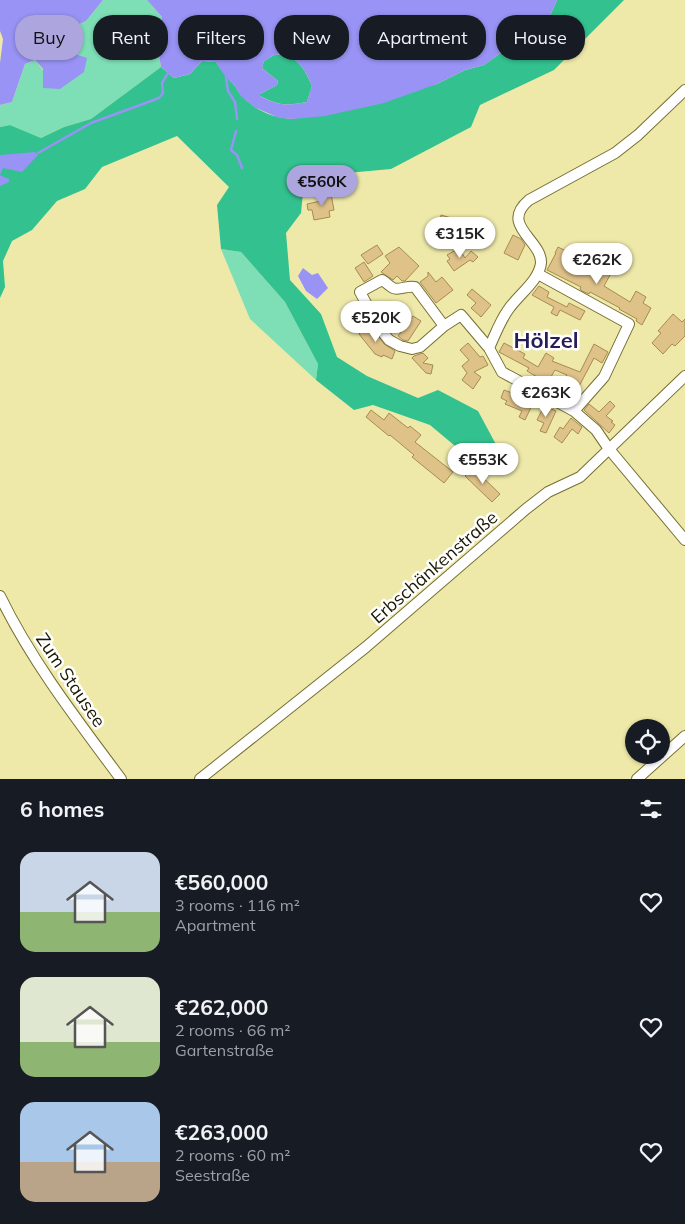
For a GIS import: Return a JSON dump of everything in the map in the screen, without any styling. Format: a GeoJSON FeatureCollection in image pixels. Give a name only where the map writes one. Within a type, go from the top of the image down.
{"type":"FeatureCollection","features":[{"type":"Feature","properties":{"kind":"street"},"geometry":{"type":"LineString","coordinates":[[489,348],[507,311],[538,274],[541,265],[541,257],[521,227],[518,217],[521,207],[529,200],[615,153],[638,135],[685,90]]}},
{"type":"Feature","properties":{"kind":"street"},"geometry":{"type":"LineString","coordinates":[[538,274],[630,324],[604,377],[574,411]]}},
{"type":"Feature","properties":{"kind":"street"},"geometry":{"type":"LineString","coordinates":[[444,326],[416,287],[393,288],[382,280],[360,292],[380,329],[389,340],[400,346],[412,349],[420,347],[444,326],[461,315],[489,348],[502,372],[574,411],[596,430],[609,449],[685,540]]}},
{"type":"Feature","properties":{"kind":"street","name":"Erbschänkenstraße"},"geometry":{"type":"LineString","coordinates":[[200,779],[366,647],[526,509],[548,492],[580,477],[685,376]]}},
{"type":"Feature","properties":{"kind":"street","name":"Zum Stausee"},"geometry":{"type":"LineString","coordinates":[[0,596],[11,618],[70,711],[121,779]]}},
{"type":"Feature","properties":{"kind":"street"},"geometry":{"type":"LineString","coordinates":[[637,779],[685,736]]}},
{"type":"Feature","properties":{"kind":"green space"},"geometry":{"type":"Polygon","coordinates":[[[103,0],[147,0],[160,15],[93,15],[93,60],[160,60],[161,67],[91,119],[64,127],[41,138],[10,125],[0,127],[0,105],[12,102],[25,64],[35,60],[43,70],[43,88],[66,60],[83,60],[83,22],[103,0]]]}},
{"type":"Feature","properties":{"kind":"green space"},"geometry":{"type":"Polygon","coordinates":[[[557,0],[624,0],[585,39],[585,15],[550,15],[557,0]]]}},
{"type":"Feature","properties":{"kind":"green space"},"geometry":{"type":"Polygon","coordinates":[[[274,55],[274,60],[295,60],[299,63],[312,86],[307,102],[283,104],[260,96],[260,94],[277,85],[278,81],[262,68],[264,61],[274,55]]]}},
{"type":"Feature","properties":{"kind":"green space"},"geometry":{"type":"Polygon","coordinates":[[[496,56],[496,60],[564,60],[554,70],[480,105],[471,127],[391,169],[336,174],[304,182],[301,213],[286,233],[290,280],[321,314],[337,357],[367,376],[418,398],[438,390],[478,411],[499,450],[479,466],[430,425],[373,405],[354,410],[316,380],[318,364],[285,302],[241,252],[221,249],[217,205],[229,187],[177,136],[102,167],[85,189],[57,201],[32,230],[12,241],[3,261],[5,287],[0,298],[0,127],[10,125],[41,138],[64,127],[91,119],[161,67],[174,78],[190,74],[202,61],[216,62],[240,94],[260,110],[279,117],[293,119],[437,84],[465,70],[484,65],[496,56]]]}},
{"type":"Feature","properties":{"kind":"green space"},"geometry":{"type":"Polygon","coordinates":[[[221,249],[241,252],[285,302],[318,364],[316,380],[250,319],[221,249]]]}},
{"type":"Feature","properties":{"kind":"shaded area"},"geometry":{"type":"Polygon","coordinates":[[[0,0],[103,0],[83,22],[83,15],[15,15],[15,60],[35,60],[25,64],[12,102],[0,105],[0,63],[3,39],[0,31],[0,0]]]}},
{"type":"Feature","properties":{"kind":"shaded area"},"geometry":{"type":"Polygon","coordinates":[[[147,0],[557,0],[550,15],[496,15],[496,56],[484,65],[465,70],[437,84],[384,103],[325,116],[293,119],[279,118],[254,107],[241,96],[216,62],[202,61],[190,74],[174,78],[161,67],[160,60],[168,60],[168,15],[160,15],[147,0]]]}},
{"type":"Feature","properties":{"kind":"shaded area"},"geometry":{"type":"Polygon","coordinates":[[[83,57],[87,58],[84,72],[60,89],[43,88],[43,69],[35,60],[83,60],[83,57]]]}},
{"type":"Feature","properties":{"kind":"shaded area"},"geometry":{"type":"Polygon","coordinates":[[[35,152],[38,155],[22,172],[3,168],[0,175],[0,155],[35,152]]]}},
{"type":"Feature","properties":{"kind":"shaded area"},"geometry":{"type":"Polygon","coordinates":[[[0,175],[9,179],[9,182],[0,186],[0,175]]]}},
{"type":"Feature","properties":{"kind":"shaded area"},"geometry":{"type":"Polygon","coordinates":[[[303,268],[312,275],[318,273],[328,288],[317,299],[306,291],[298,276],[303,268]]]}},
{"type":"Feature","properties":{"kind":"building"},"geometry":{"type":"Polygon","coordinates":[[[331,194],[334,210],[329,211],[330,217],[314,220],[312,210],[308,210],[307,204],[321,201],[320,196],[331,194]]]}},
{"type":"Feature","properties":{"kind":"building"},"geometry":{"type":"Polygon","coordinates":[[[441,215],[469,223],[467,229],[461,227],[457,241],[444,237],[443,240],[436,238],[435,235],[441,215]]]}},
{"type":"Feature","properties":{"kind":"building"},"geometry":{"type":"Polygon","coordinates":[[[513,235],[521,239],[525,245],[518,260],[504,253],[513,235]]]}},
{"type":"Feature","properties":{"kind":"building"},"geometry":{"type":"Polygon","coordinates":[[[377,245],[383,254],[368,264],[361,255],[377,245]]]}},
{"type":"Feature","properties":{"kind":"building"},"geometry":{"type":"Polygon","coordinates":[[[399,247],[419,266],[405,281],[402,281],[397,276],[393,280],[381,272],[390,263],[385,256],[399,247]]]}},
{"type":"Feature","properties":{"kind":"building"},"geometry":{"type":"Polygon","coordinates":[[[558,247],[568,252],[567,254],[572,257],[570,261],[599,274],[601,270],[610,275],[604,286],[630,302],[636,291],[646,297],[643,303],[651,308],[642,325],[636,321],[637,319],[620,308],[590,292],[589,294],[582,291],[581,287],[547,270],[558,247]]]}},
{"type":"Feature","properties":{"kind":"building"},"geometry":{"type":"Polygon","coordinates":[[[460,250],[465,258],[471,251],[478,257],[473,262],[470,260],[454,271],[447,261],[450,259],[447,255],[460,250]]]}},
{"type":"Feature","properties":{"kind":"building"},"geometry":{"type":"Polygon","coordinates":[[[364,262],[373,276],[364,282],[355,268],[364,262]]]}},
{"type":"Feature","properties":{"kind":"building"},"geometry":{"type":"Polygon","coordinates":[[[428,272],[436,282],[442,277],[453,290],[436,303],[420,282],[428,276],[428,272]]]}},
{"type":"Feature","properties":{"kind":"building"},"geometry":{"type":"Polygon","coordinates":[[[539,286],[549,292],[547,297],[567,307],[569,303],[585,311],[580,320],[560,310],[557,316],[551,313],[554,307],[532,295],[539,286]]]}},
{"type":"Feature","properties":{"kind":"building"},"geometry":{"type":"Polygon","coordinates":[[[472,289],[491,305],[481,317],[471,308],[476,303],[467,295],[472,289]]]}},
{"type":"Feature","properties":{"kind":"building"},"geometry":{"type":"Polygon","coordinates":[[[673,314],[682,322],[685,319],[685,336],[675,346],[672,344],[663,354],[652,343],[661,333],[658,331],[673,314]]]}},
{"type":"Feature","properties":{"kind":"building"},"geometry":{"type":"Polygon","coordinates":[[[413,316],[421,321],[408,341],[403,340],[398,336],[413,316]]]}},
{"type":"Feature","properties":{"kind":"building"},"geometry":{"type":"Polygon","coordinates":[[[369,323],[384,344],[395,351],[392,359],[375,354],[359,334],[369,323]]]}},
{"type":"Feature","properties":{"kind":"building"},"geometry":{"type":"Polygon","coordinates":[[[468,343],[480,357],[483,356],[488,365],[474,372],[481,377],[473,389],[462,380],[467,373],[462,366],[469,360],[460,350],[468,343]]]}},
{"type":"Feature","properties":{"kind":"building"},"geometry":{"type":"Polygon","coordinates":[[[504,343],[525,354],[523,358],[538,367],[546,353],[554,358],[552,361],[580,372],[594,344],[608,352],[602,363],[594,358],[577,390],[580,391],[574,401],[557,392],[567,375],[555,370],[548,382],[544,381],[527,371],[529,368],[499,352],[504,343]]]}},
{"type":"Feature","properties":{"kind":"building"},"geometry":{"type":"Polygon","coordinates":[[[423,353],[428,358],[423,363],[433,365],[431,374],[426,373],[412,358],[423,353]]]}},
{"type":"Feature","properties":{"kind":"building"},"geometry":{"type":"Polygon","coordinates":[[[504,390],[534,401],[525,420],[519,417],[522,411],[505,404],[507,401],[501,398],[504,390]]]}},
{"type":"Feature","properties":{"kind":"building"},"geometry":{"type":"Polygon","coordinates":[[[610,401],[615,406],[606,416],[615,425],[609,433],[584,410],[589,404],[599,412],[610,401]]]}},
{"type":"Feature","properties":{"kind":"building"},"geometry":{"type":"Polygon","coordinates":[[[544,406],[556,411],[546,433],[540,431],[544,423],[537,420],[544,406]]]}},
{"type":"Feature","properties":{"kind":"building"},"geometry":{"type":"Polygon","coordinates":[[[371,410],[384,420],[389,413],[408,428],[410,426],[421,435],[415,442],[453,472],[444,483],[412,457],[414,455],[366,417],[371,410]]]}},
{"type":"Feature","properties":{"kind":"building"},"geometry":{"type":"Polygon","coordinates":[[[571,418],[582,427],[578,434],[572,429],[562,443],[554,437],[560,427],[563,429],[571,418]]]}},
{"type":"Feature","properties":{"kind":"building"},"geometry":{"type":"Polygon","coordinates":[[[473,468],[500,494],[492,502],[465,476],[473,468]]]}},
{"type":"Feature","properties":{"kind":"waterway"},"geometry":{"type":"LineString","coordinates":[[38,153],[91,123],[159,98],[163,93],[162,83],[168,73]]}},
{"type":"Feature","properties":{"kind":"waterway"},"geometry":{"type":"LineString","coordinates":[[226,78],[228,91],[235,102],[237,119]]}},
{"type":"Feature","properties":{"kind":"waterway"},"geometry":{"type":"LineString","coordinates":[[236,131],[231,150],[237,155],[242,168]]}},
{"type":"Feature","properties":{"kind":"district","name":"Hölzel"},"geometry":{"type":"Point","coordinates":[546,340]}}]}
